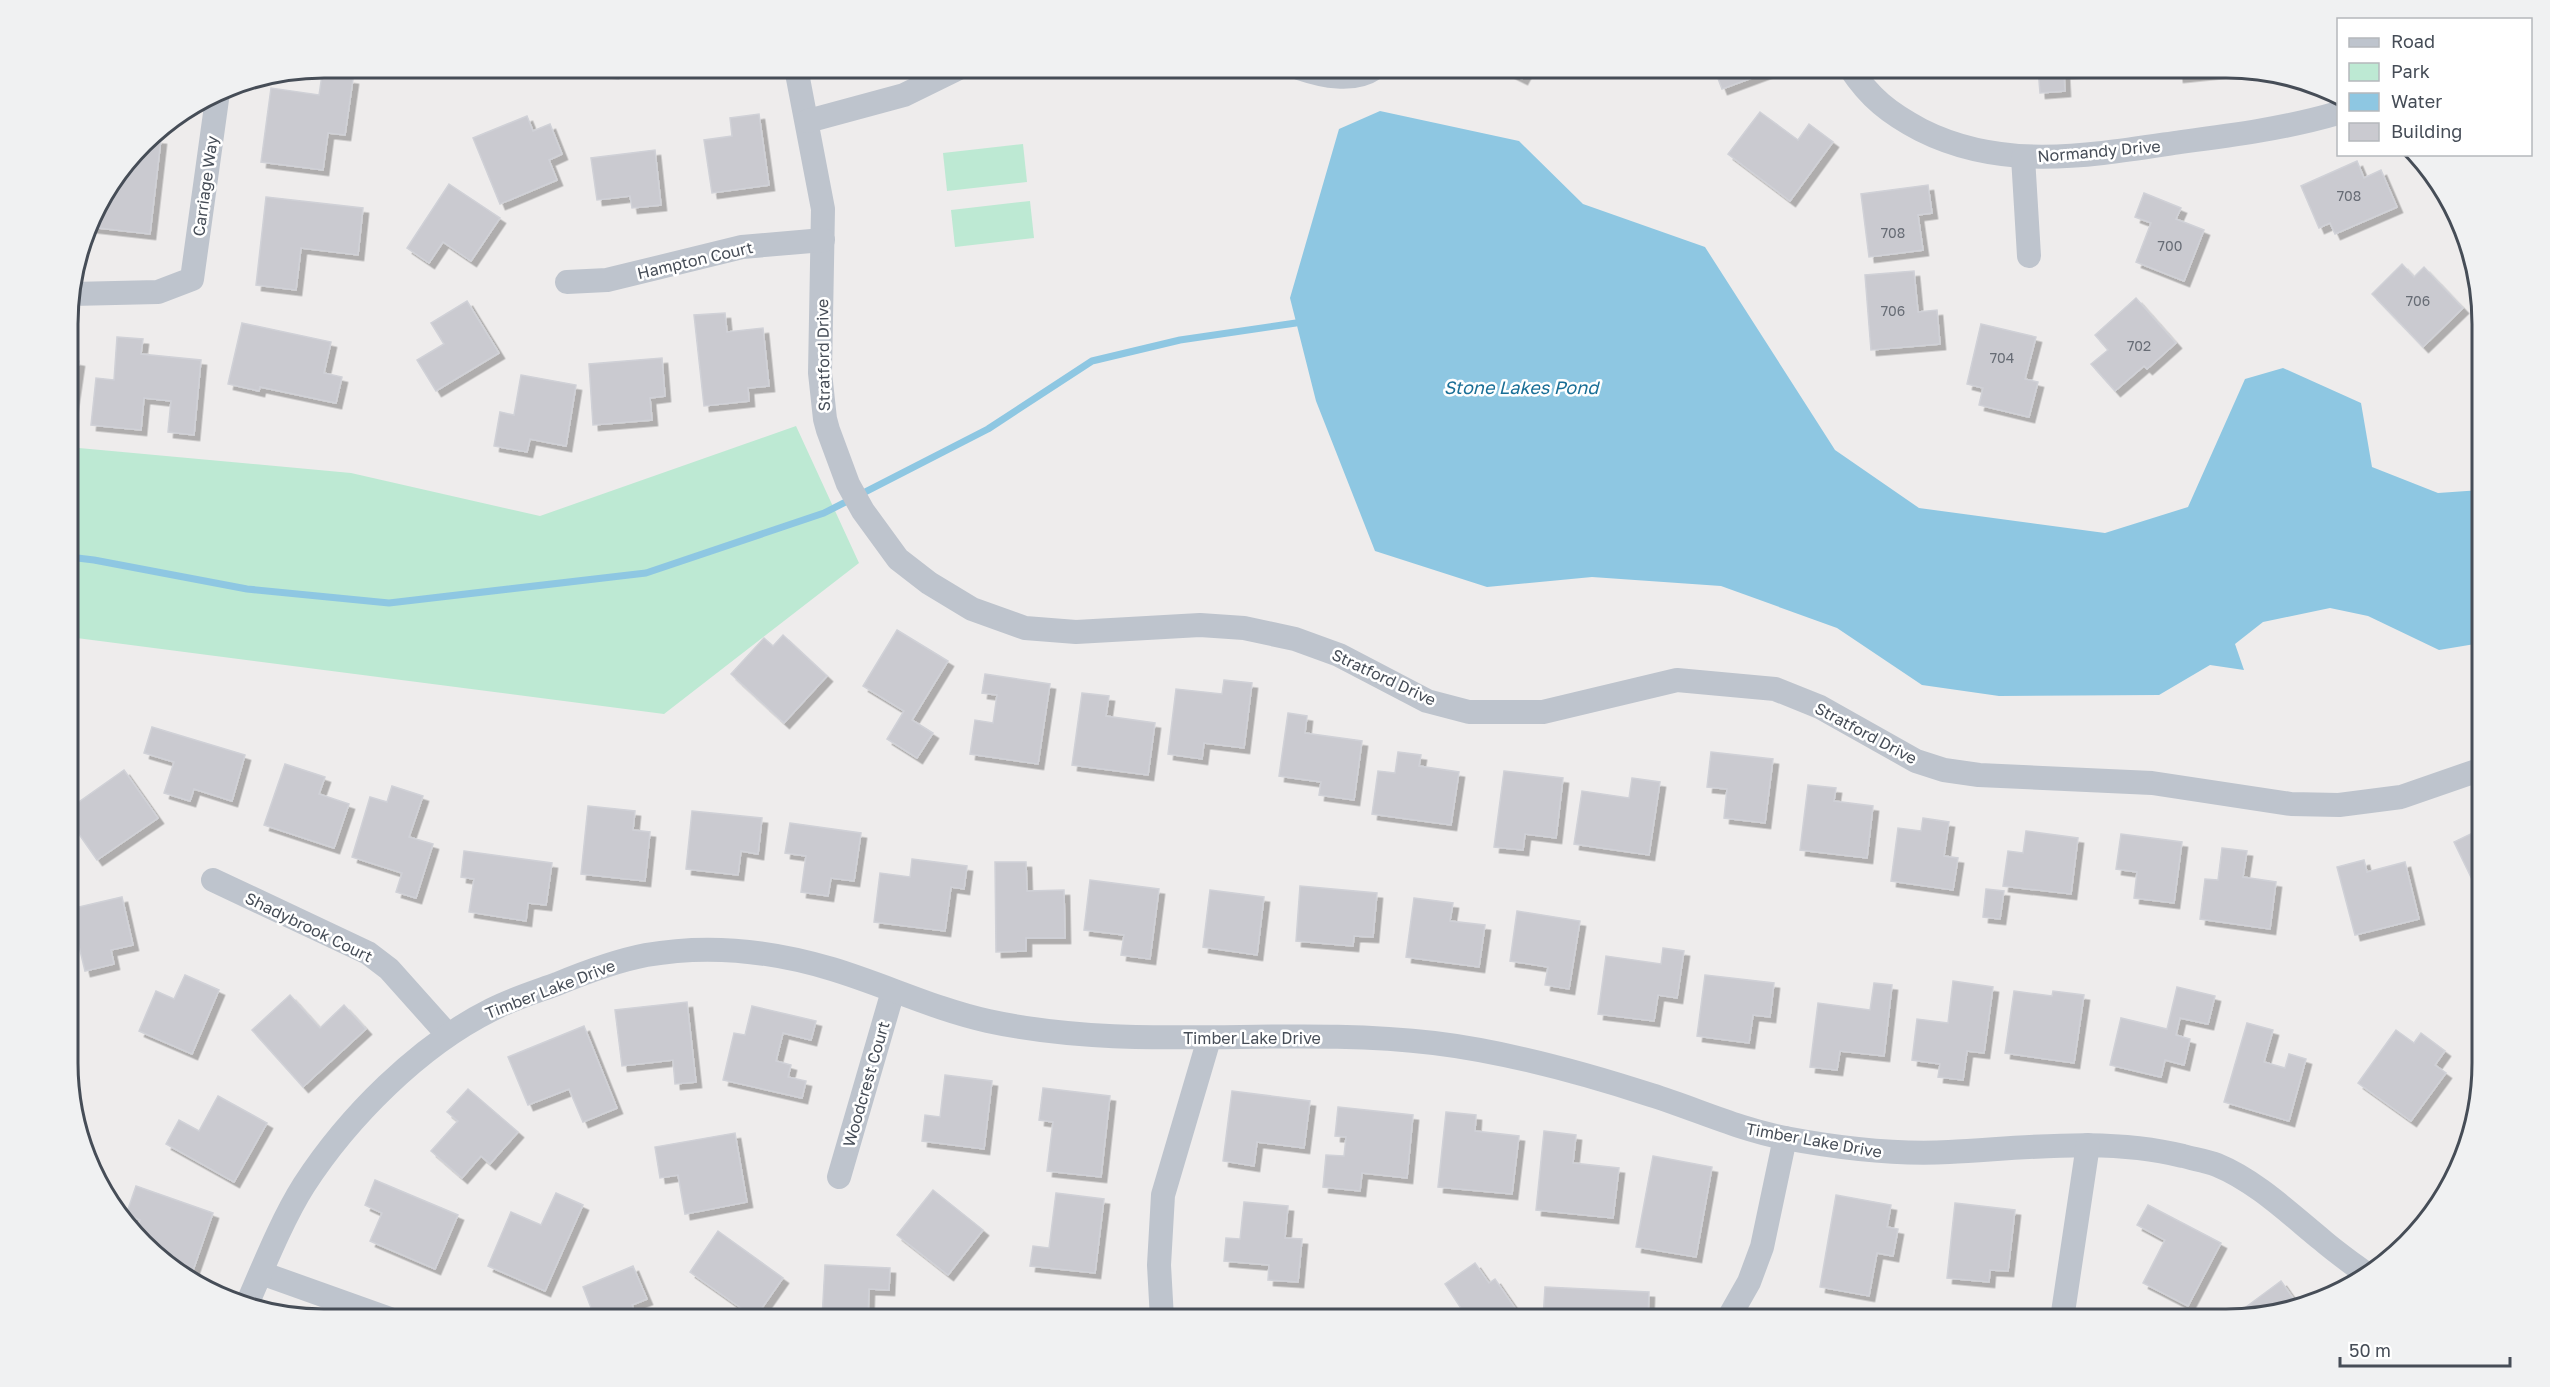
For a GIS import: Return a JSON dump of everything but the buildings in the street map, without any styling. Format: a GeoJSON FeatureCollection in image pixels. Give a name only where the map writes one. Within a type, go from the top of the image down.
{"type":"FeatureCollection","features":[{"type":"Feature","properties":{"kind":"street","name":"Stratford Drive"},"geometry":{"type":"LineString","coordinates":[[798,78],[823,209],[820,373],[825,419],[848,484],[863,511],[898,559],[928,583],[972,609],[1026,628],[1076,632],[1200,625],[1244,628],[1296,639],[1339,655],[1427,701],[1469,712],[1543,712],[1677,680],[1775,688],[1820,707],[1916,761],[1944,770],[1979,775],[2152,783],[2291,804],[2338,805],[2401,797],[2472,772]]}},
{"type":"Feature","properties":{"kind":"street"},"geometry":{"type":"LineString","coordinates":[[808,121],[904,95],[939,78]]}},
{"type":"Feature","properties":{"kind":"street","name":"Normandy Drive"},"geometry":{"type":"LineString","coordinates":[[1858,78],[1875,100],[1893,115],[1913,126],[1944,141],[2004,156],[2050,158],[2112,153],[2297,125],[2337,113]]}},
{"type":"Feature","properties":{"kind":"street","name":"Carriage Way"},"geometry":{"type":"LineString","coordinates":[[80,294],[158,292],[192,279],[217,102]]}},
{"type":"Feature","properties":{"kind":"street"},"geometry":{"type":"LineString","coordinates":[[2023,157],[2029,256]]}},
{"type":"Feature","properties":{"kind":"street","name":"Hampton Court"},"geometry":{"type":"LineString","coordinates":[[567,282],[607,280],[742,248],[823,240]]}},
{"type":"Feature","properties":{"kind":"street","name":"Shadybrook Court"},"geometry":{"type":"LineString","coordinates":[[213,880],[368,953],[389,969],[448,1035]]}},
{"type":"Feature","properties":{"kind":"street","name":"Timber Lake Drive"},"geometry":{"type":"LineString","coordinates":[[250,1298],[302,1187],[374,1098],[448,1035],[493,1009],[593,969],[645,955],[696,950],[739,950],[829,968],[931,1005],[988,1021],[1035,1029],[1118,1037],[1209,1039],[1358,1037],[1432,1043],[1524,1057],[1654,1096],[1740,1127],[1785,1138],[1893,1153],[1946,1153],[2024,1146],[2088,1145],[2167,1153],[2220,1166],[2279,1203],[2360,1270]]}},
{"type":"Feature","properties":{"kind":"street","name":"Woodcrest Court"},"geometry":{"type":"LineString","coordinates":[[839,1177],[893,991]]}},
{"type":"Feature","properties":{"kind":"street"},"geometry":{"type":"LineString","coordinates":[[1161,1309],[1159,1265],[1163,1195],[1209,1039]]}},
{"type":"Feature","properties":{"kind":"street"},"geometry":{"type":"LineString","coordinates":[[1734,1309],[1749,1282],[1762,1247],[1785,1138]]}},
{"type":"Feature","properties":{"kind":"street"},"geometry":{"type":"LineString","coordinates":[[2063,1309],[2088,1145]]}},
{"type":"Feature","properties":{"kind":"street"},"geometry":{"type":"LineString","coordinates":[[261,1273],[360,1309]]}},
{"type":"Feature","properties":{"kind":"green space"},"geometry":{"type":"Polygon","coordinates":[[[1023,144],[1027,182],[947,191],[943,153],[1023,144]]]}},
{"type":"Feature","properties":{"kind":"green space"},"geometry":{"type":"Polygon","coordinates":[[[1030,201],[1034,238],[955,247],[951,210],[1030,201]]]}},
{"type":"Feature","properties":{"kind":"green space"},"geometry":{"type":"Polygon","coordinates":[[[796,426],[859,563],[664,714],[78,638],[78,448],[351,473],[540,516],[796,426]]]}},
{"type":"Feature","properties":{"kind":"water","name":"Stone Lakes Pond"},"geometry":{"type":"Polygon","coordinates":[[[1380,111],[1519,141],[1583,204],[1705,247],[1835,450],[1919,508],[2105,533],[2188,507],[2245,379],[2283,368],[2361,403],[2372,467],[2438,493],[2472,491],[2472,644],[2439,650],[2368,616],[2330,608],[2263,622],[2235,644],[2244,670],[2210,665],[2159,695],[1999,696],[1922,685],[1837,628],[1721,586],[1592,577],[1487,587],[1375,551],[1316,401],[1290,298],[1339,129],[1380,111]]]}},
{"type":"Feature","properties":{"kind":"waterway"},"geometry":{"type":"LineString","coordinates":[[78,558],[247,589],[389,603],[646,573],[824,513],[988,429],[1092,361],[1180,340],[1296,323]]}}]}
